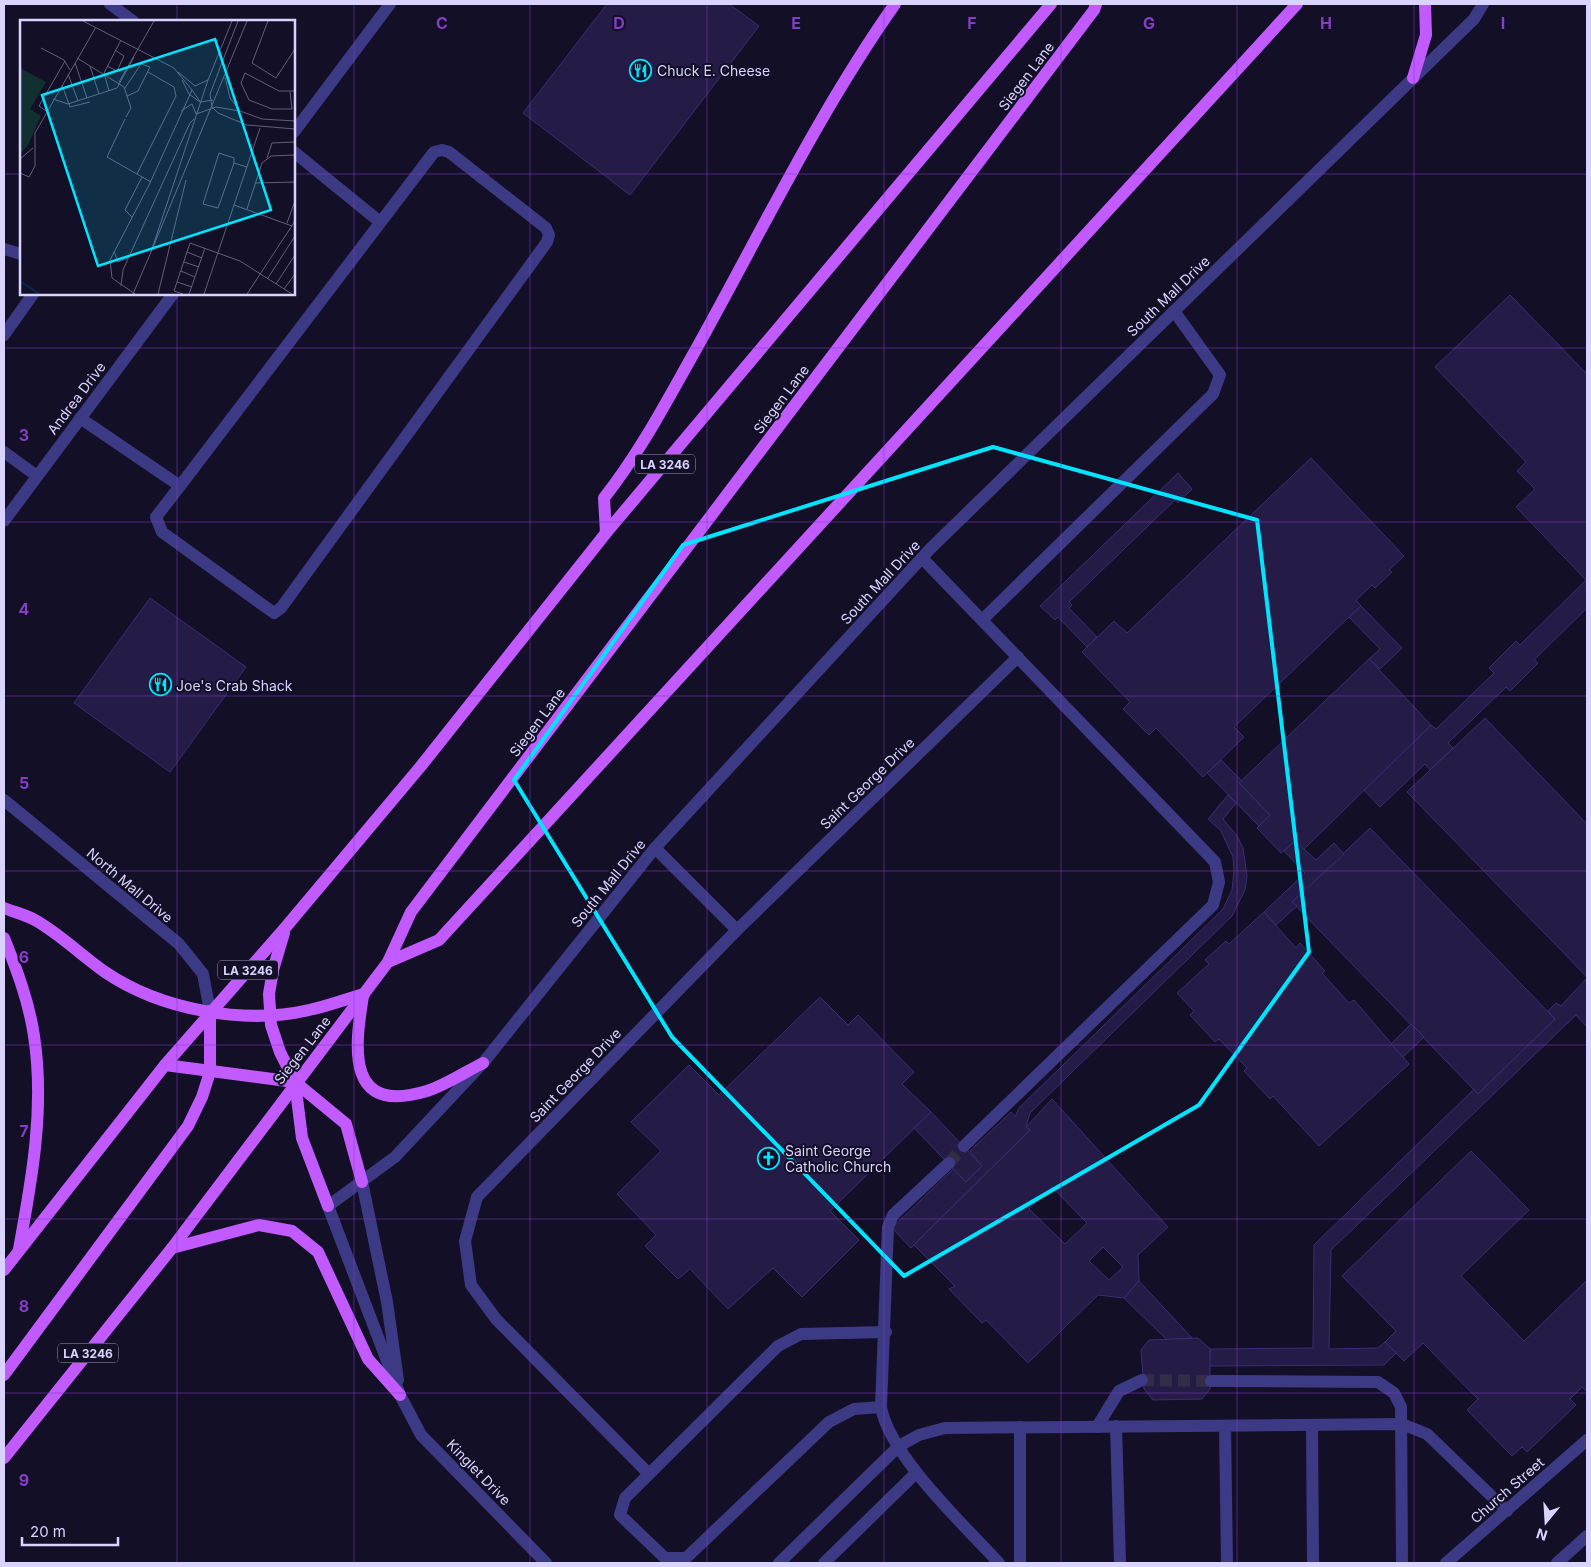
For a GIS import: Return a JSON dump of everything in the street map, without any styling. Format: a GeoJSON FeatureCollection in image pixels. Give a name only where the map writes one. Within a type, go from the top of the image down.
{"type":"FeatureCollection","features":[{"type":"Feature","properties":{"kind":"main road"},"geometry":{"type":"LineString","coordinates":[[606,533],[604,498],[631,464],[708,328],[797,163],[895,4]]}},
{"type":"Feature","properties":{"kind":"main road","name":"Siegen Lane"},"geometry":{"type":"LineString","coordinates":[[4,1270],[165,1065],[210,1011],[285,928],[421,766],[606,533],[1051,4]]}},
{"type":"Feature","properties":{"kind":"main road","name":"Siegen Lane"},"geometry":{"type":"LineString","coordinates":[[4,1458],[172,1248],[295,1082],[364,994],[388,962],[411,912],[1094,10],[1096,4]]}},
{"type":"Feature","properties":{"kind":"main road"},"geometry":{"type":"LineString","coordinates":[[388,962],[438,940],[1297,4]]}},
{"type":"Feature","properties":{"kind":"main road"},"geometry":{"type":"LineString","coordinates":[[1413,78],[1426,35],[1425,4]]}},
{"type":"Feature","properties":{"kind":"main road"},"geometry":{"type":"LineString","coordinates":[[4,908],[35,920],[107,973],[146,993],[210,1011],[244,1015],[270,1015],[308,1010],[364,994],[357,1048],[364,1081],[373,1090],[394,1096],[429,1090],[483,1063]]}},
{"type":"Feature","properties":{"kind":"main road"},"geometry":{"type":"LineString","coordinates":[[285,928],[273,970],[270,994],[271,1025],[280,1052],[295,1082],[302,1138],[328,1206]]}},
{"type":"Feature","properties":{"kind":"main road"},"geometry":{"type":"LineString","coordinates":[[4,938],[20,979],[34,1036],[38,1091],[35,1164],[19,1250]]}},
{"type":"Feature","properties":{"kind":"main road"},"geometry":{"type":"LineString","coordinates":[[4,1375],[188,1126],[202,1097],[210,1072],[210,1011]]}},
{"type":"Feature","properties":{"kind":"main road"},"geometry":{"type":"LineString","coordinates":[[165,1065],[295,1082],[346,1124],[362,1182]]}},
{"type":"Feature","properties":{"kind":"main road"},"geometry":{"type":"LineString","coordinates":[[172,1248],[259,1225],[292,1231],[318,1252],[368,1359],[400,1395]]}},
{"type":"Feature","properties":{"kind":"street"},"geometry":{"type":"LineString","coordinates":[[110,4],[132,20]]}},
{"type":"Feature","properties":{"kind":"street"},"geometry":{"type":"LineString","coordinates":[[295,131],[390,4]]}},
{"type":"Feature","properties":{"kind":"street","name":"South Mall Drive"},"geometry":{"type":"LineString","coordinates":[[328,1206],[395,1157],[483,1063],[655,848],[922,558],[1474,19],[1483,4]]}},
{"type":"Feature","properties":{"kind":"street"},"geometry":{"type":"LineString","coordinates":[[442,150],[449,152],[546,228],[549,235],[547,242],[281,608],[274,613],[162,532],[156,517],[180,486],[434,152],[442,150]]}},
{"type":"Feature","properties":{"kind":"street"},"geometry":{"type":"LineString","coordinates":[[295,153],[380,222]]}},
{"type":"Feature","properties":{"kind":"street"},"geometry":{"type":"LineString","coordinates":[[4,249],[20,254]]}},
{"type":"Feature","properties":{"kind":"street"},"geometry":{"type":"LineString","coordinates":[[4,335],[32,295]]}},
{"type":"Feature","properties":{"kind":"street","name":"Andrea Drive"},"geometry":{"type":"LineString","coordinates":[[4,521],[172,295]]}},
{"type":"Feature","properties":{"kind":"street"},"geometry":{"type":"LineString","coordinates":[[982,620],[1213,394],[1220,375],[1174,312]]}},
{"type":"Feature","properties":{"kind":"street"},"geometry":{"type":"LineString","coordinates":[[80,418],[180,486]]}},
{"type":"Feature","properties":{"kind":"street"},"geometry":{"type":"LineString","coordinates":[[4,452],[37,476]]}},
{"type":"Feature","properties":{"kind":"street"},"geometry":{"type":"LineString","coordinates":[[922,558],[1215,862],[1219,882],[1213,904],[964,1146]]}},
{"type":"Feature","properties":{"kind":"street","name":"Saint George Drive"},"geometry":{"type":"LineString","coordinates":[[648,1474],[496,1319],[471,1285],[465,1241],[477,1197],[737,930],[1018,657]]}},
{"type":"Feature","properties":{"kind":"street","name":"North Mall Drive"},"geometry":{"type":"LineString","coordinates":[[4,800],[179,944],[204,974],[210,1011]]}},
{"type":"Feature","properties":{"kind":"street"},"geometry":{"type":"LineString","coordinates":[[655,848],[737,930]]}},
{"type":"Feature","properties":{"kind":"street"},"geometry":{"type":"LineString","coordinates":[[949,1163],[893,1215],[888,1227],[883,1419],[916,1473],[999,1563]]}},
{"type":"Feature","properties":{"kind":"street","name":"Kinglet Drive"},"geometry":{"type":"LineString","coordinates":[[362,1182],[387,1302],[400,1395]]}},
{"type":"Feature","properties":{"kind":"street","name":"Kinglet Drive"},"geometry":{"type":"LineString","coordinates":[[328,1206],[400,1395],[421,1435],[546,1563]]}},
{"type":"Feature","properties":{"kind":"street"},"geometry":{"type":"LineString","coordinates":[[882,1407],[854,1409],[829,1422],[686,1558],[665,1558],[620,1515],[625,1498],[778,1346],[801,1334],[886,1332]]}},
{"type":"Feature","properties":{"kind":"street"},"geometry":{"type":"LineString","coordinates":[[1097,1427],[1118,1391],[1142,1380]]}},
{"type":"Feature","properties":{"kind":"street"},"geometry":{"type":"LineString","coordinates":[[1211,1381],[1378,1382],[1394,1393],[1401,1407],[1402,1424],[1402,1563]]}},
{"type":"Feature","properties":{"kind":"street"},"geometry":{"type":"LineString","coordinates":[[779,1563],[899,1446],[919,1435],[945,1428],[1402,1424],[1427,1434],[1507,1510]]}},
{"type":"Feature","properties":{"kind":"street"},"geometry":{"type":"LineString","coordinates":[[1312,1425],[1313,1563]]}},
{"type":"Feature","properties":{"kind":"street"},"geometry":{"type":"LineString","coordinates":[[1116,1426],[1120,1563]]}},
{"type":"Feature","properties":{"kind":"street"},"geometry":{"type":"LineString","coordinates":[[1225,1426],[1227,1563]]}},
{"type":"Feature","properties":{"kind":"street"},"geometry":{"type":"LineString","coordinates":[[1020,1427],[1020,1563]]}},
{"type":"Feature","properties":{"kind":"street","name":"Church Street"},"geometry":{"type":"LineString","coordinates":[[1446,1563],[1587,1440]]}},
{"type":"Feature","properties":{"kind":"street"},"geometry":{"type":"LineString","coordinates":[[824,1563],[916,1473]]}},
{"type":"Feature","properties":{"kind":"street"},"geometry":{"type":"LineString","coordinates":[[1557,1563],[1587,1536]]}},
{"type":"Feature","properties":{"kind":"highlighted area"},"geometry":{"type":"Polygon","coordinates":[[[993,447],[1257,520],[1309,952],[1199,1105],[904,1276],[672,1037],[514,780],[683,545],[993,447]]]}},
{"type":"Feature","properties":{"kind":"building","name":"Chuck E. Cheese"},"geometry":{"type":"Polygon","coordinates":[[[607,4],[729,4],[759,26],[630,195],[523,113],[607,4]]]}},
{"type":"Feature","properties":{"kind":"building"},"geometry":{"type":"Polygon","coordinates":[[[1510,295],[1587,374],[1587,581],[1516,507],[1535,489],[1517,471],[1526,462],[1435,367],[1510,295]]]}},
{"type":"Feature","properties":{"kind":"building"},"geometry":{"type":"Polygon","coordinates":[[[1311,458],[1404,556],[1389,570],[1392,572],[1375,588],[1372,585],[1356,600],[1361,606],[1234,727],[1244,737],[1203,777],[1156,728],[1149,735],[1123,709],[1130,702],[1082,652],[1114,621],[1127,633],[1311,458]]]}},
{"type":"Feature","properties":{"kind":"building"},"geometry":{"type":"Polygon","coordinates":[[[1178,473],[1192,489],[1178,503],[1175,500],[1069,602],[1072,605],[1069,608],[1097,637],[1087,647],[1058,617],[1055,620],[1040,606],[1178,473]]]}},
{"type":"Feature","properties":{"kind":"building"},"geometry":{"type":"Polygon","coordinates":[[[1586,580],[1587,608],[1534,660],[1538,663],[1510,691],[1506,687],[1448,743],[1453,748],[1430,770],[1425,764],[1380,807],[1364,790],[1431,725],[1436,729],[1494,673],[1489,668],[1516,641],[1520,645],[1586,580]]]}},
{"type":"Feature","properties":{"kind":"building","name":"Joe's Crab Shack"},"geometry":{"type":"Polygon","coordinates":[[[150,598],[246,667],[170,772],[74,703],[150,598]]]}},
{"type":"Feature","properties":{"kind":"building"},"geometry":{"type":"Polygon","coordinates":[[[1361,606],[1402,648],[1380,669],[1369,659],[1380,649],[1349,617],[1361,606]]]}},
{"type":"Feature","properties":{"kind":"building"},"geometry":{"type":"Polygon","coordinates":[[[1369,659],[1431,725],[1303,850],[1295,841],[1281,853],[1257,828],[1270,815],[1239,783],[1369,659]]]}},
{"type":"Feature","properties":{"kind":"building"},"geometry":{"type":"Polygon","coordinates":[[[1485,718],[1587,824],[1587,977],[1407,792],[1485,718]]]}},
{"type":"Feature","properties":{"kind":"building"},"geometry":{"type":"Polygon","coordinates":[[[1221,760],[1242,781],[1239,783],[1270,815],[1259,826],[1207,773],[1221,760]]]}},
{"type":"Feature","properties":{"kind":"building"},"geometry":{"type":"Polygon","coordinates":[[[1228,795],[1236,803],[1223,819],[1237,836],[1243,848],[1247,876],[1245,890],[1232,916],[1030,1113],[1026,1127],[1030,1130],[911,1248],[892,1228],[954,1168],[966,1182],[982,1166],[970,1151],[1011,1112],[1015,1117],[1019,1108],[1223,909],[1232,890],[1233,857],[1221,831],[1208,819],[1228,795]]]}},
{"type":"Feature","properties":{"kind":"building"},"geometry":{"type":"Polygon","coordinates":[[[1370,828],[1555,1019],[1478,1094],[1292,902],[1370,828]]]}},
{"type":"Feature","properties":{"kind":"building"},"geometry":{"type":"Polygon","coordinates":[[[1295,841],[1316,860],[1334,843],[1344,854],[1292,902],[1297,906],[1276,925],[1264,912],[1305,873],[1284,851],[1295,841]]]}},
{"type":"Feature","properties":{"kind":"building"},"geometry":{"type":"Polygon","coordinates":[[[1264,912],[1296,948],[1300,943],[1325,971],[1322,973],[1349,1003],[1354,1000],[1409,1064],[1319,1146],[1273,1096],[1270,1099],[1244,1071],[1247,1068],[1219,1039],[1215,1042],[1190,1015],[1194,1011],[1177,993],[1209,964],[1205,960],[1226,941],[1229,944],[1264,912]]]}},
{"type":"Feature","properties":{"kind":"building"},"geometry":{"type":"Polygon","coordinates":[[[1587,978],[1587,1027],[1576,1015],[1331,1250],[1329,1349],[1378,1348],[1385,1342],[1396,1353],[1384,1365],[1210,1366],[1210,1349],[1313,1348],[1314,1245],[1474,1089],[1478,1094],[1555,1019],[1548,1011],[1556,1003],[1561,1006],[1587,978]]]}},
{"type":"Feature","properties":{"kind":"building","name":"Saint George Catholic Church"},"geometry":{"type":"Polygon","coordinates":[[[820,997],[848,1025],[858,1015],[914,1072],[902,1084],[931,1112],[830,1211],[859,1240],[802,1297],[773,1268],[728,1309],[690,1269],[678,1279],[645,1246],[656,1235],[617,1194],[661,1151],[631,1122],[689,1065],[719,1095],[820,997]]]}},
{"type":"Feature","properties":{"kind":"building"},"geometry":{"type":"Polygon","coordinates":[[[1411,1024],[1424,1037],[1403,1057],[1391,1044],[1411,1024]]]}},
{"type":"Feature","properties":{"kind":"building"},"geometry":{"type":"Polygon","coordinates":[[[1052,1099],[1168,1227],[1138,1255],[1139,1281],[1124,1298],[1098,1295],[1028,1363],[986,1320],[982,1323],[949,1289],[955,1286],[914,1245],[1030,1130],[1026,1127],[1052,1099]],[[1052,1187],[1029,1209],[1065,1244],[1087,1223],[1052,1187]],[[1103,1247],[1089,1261],[1109,1280],[1123,1267],[1103,1247]]]}},
{"type":"Feature","properties":{"kind":"building"},"geometry":{"type":"Polygon","coordinates":[[[931,1112],[982,1166],[966,1182],[914,1128],[931,1112]]]}},
{"type":"Feature","properties":{"kind":"building"},"geometry":{"type":"Polygon","coordinates":[[[1471,1151],[1529,1210],[1461,1276],[1524,1341],[1587,1280],[1587,1392],[1582,1387],[1570,1399],[1576,1405],[1527,1452],[1522,1447],[1512,1456],[1467,1410],[1478,1399],[1423,1343],[1404,1361],[1385,1342],[1396,1331],[1342,1276],[1471,1151]]]}},
{"type":"Feature","properties":{"kind":"building"},"geometry":{"type":"Polygon","coordinates":[[[1139,1281],[1192,1338],[1167,1340],[1124,1298],[1139,1281]]]}},
{"type":"Feature","properties":{"kind":"building"},"geometry":{"type":"Polygon","coordinates":[[[1198,1338],[1210,1349],[1210,1389],[1202,1399],[1153,1400],[1144,1389],[1141,1350],[1149,1340],[1198,1338]]]}},
{"type":"Feature","properties":{"kind":"tunnel"},"geometry":{"type":"LineString","coordinates":[[949,1163],[964,1146]]}},
{"type":"Feature","properties":{"kind":"tunnel"},"geometry":{"type":"LineString","coordinates":[[1142,1380],[1211,1381]]}},
{"type":"Feature","properties":{"kind":"place","name":"Chuck E. Cheese"},"geometry":{"type":"Point","coordinates":[641,70]}},
{"type":"Feature","properties":{"kind":"place","name":"Joe's Crab Shack"},"geometry":{"type":"Point","coordinates":[160,685]}},
{"type":"Feature","properties":{"kind":"place","name":"Saint George Catholic Church"},"geometry":{"type":"Point","coordinates":[769,1158]}}]}
